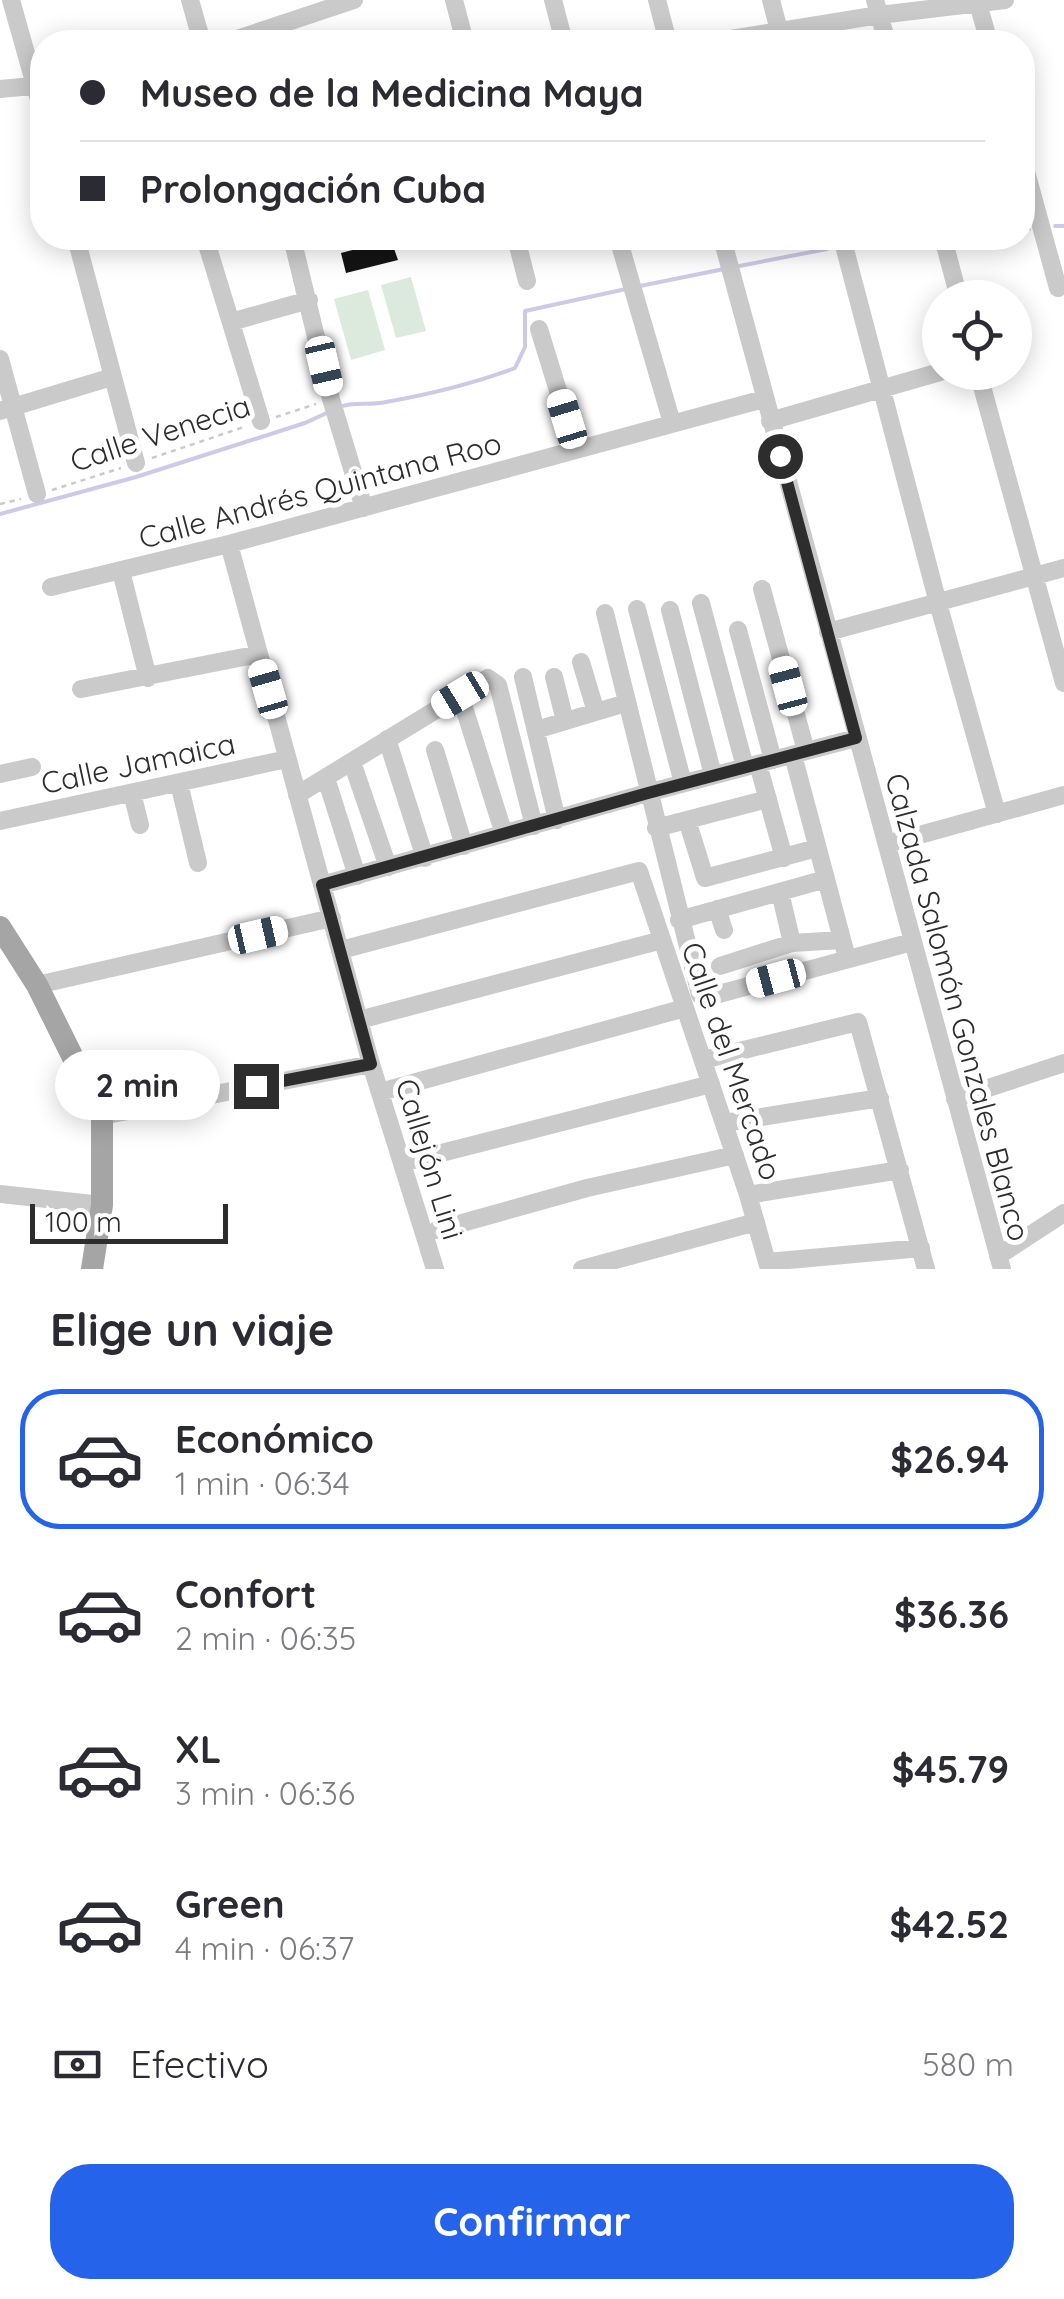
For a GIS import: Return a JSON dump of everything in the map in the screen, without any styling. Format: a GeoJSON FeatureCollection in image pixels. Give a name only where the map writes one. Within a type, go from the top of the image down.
{"type":"FeatureCollection","features":[{"type":"Feature","properties":{"kind":"main road"},"geometry":{"type":"LineString","coordinates":[[0,927],[37,984],[102,1116],[102,1205],[92,1269]]}},
{"type":"Feature","properties":{"kind":"street"},"geometry":{"type":"LineString","coordinates":[[12,0],[30,57]]}},
{"type":"Feature","properties":{"kind":"street"},"geometry":{"type":"LineString","coordinates":[[190,0],[199,30]]}},
{"type":"Feature","properties":{"kind":"street"},"geometry":{"type":"LineString","coordinates":[[266,30],[351,0]]}},
{"type":"Feature","properties":{"kind":"street"},"geometry":{"type":"LineString","coordinates":[[454,0],[463,30]]}},
{"type":"Feature","properties":{"kind":"street"},"geometry":{"type":"LineString","coordinates":[[552,0],[561,30]]}},
{"type":"Feature","properties":{"kind":"street"},"geometry":{"type":"LineString","coordinates":[[656,0],[665,30]]}},
{"type":"Feature","properties":{"kind":"street"},"geometry":{"type":"LineString","coordinates":[[771,0],[779,30]]}},
{"type":"Feature","properties":{"kind":"street"},"geometry":{"type":"LineString","coordinates":[[803,30],[877,7],[1005,0]]}},
{"type":"Feature","properties":{"kind":"street"},"geometry":{"type":"LineString","coordinates":[[977,1],[986,30]]}},
{"type":"Feature","properties":{"kind":"street"},"geometry":{"type":"LineString","coordinates":[[0,89],[30,87]]}},
{"type":"Feature","properties":{"kind":"street"},"geometry":{"type":"LineString","coordinates":[[1035,190],[1050,229],[1058,288]]}},
{"type":"Feature","properties":{"kind":"street"},"geometry":{"type":"LineString","coordinates":[[79,250],[136,463]]}},
{"type":"Feature","properties":{"kind":"street"},"geometry":{"type":"LineString","coordinates":[[210,250],[261,422]]}},
{"type":"Feature","properties":{"kind":"street"},"geometry":{"type":"LineString","coordinates":[[295,250],[364,508]]}},
{"type":"Feature","properties":{"kind":"street"},"geometry":{"type":"LineString","coordinates":[[519,250],[527,280]]}},
{"type":"Feature","properties":{"kind":"street"},"geometry":{"type":"LineString","coordinates":[[621,250],[672,422]]}},
{"type":"Feature","properties":{"kind":"street","name":"Calzada Salomón Gonzales Blanco"},"geometry":{"type":"LineString","coordinates":[[725,250],[1000,1262]]}},
{"type":"Feature","properties":{"kind":"street"},"geometry":{"type":"LineString","coordinates":[[845,250],[997,814]]}},
{"type":"Feature","properties":{"kind":"street"},"geometry":{"type":"LineString","coordinates":[[946,250],[954,280]]}},
{"type":"Feature","properties":{"kind":"street"},"geometry":{"type":"LineString","coordinates":[[231,322],[308,300]]}},
{"type":"Feature","properties":{"kind":"street"},"geometry":{"type":"LineString","coordinates":[[539,329],[576,449]]}},
{"type":"Feature","properties":{"kind":"street"},"geometry":{"type":"LineString","coordinates":[[0,359],[6,409],[37,494]]}},
{"type":"Feature","properties":{"kind":"street"},"geometry":{"type":"LineString","coordinates":[[6,409],[112,377]]}},
{"type":"Feature","properties":{"kind":"street"},"geometry":{"type":"LineString","coordinates":[[770,421],[922,377]]}},
{"type":"Feature","properties":{"kind":"street"},"geometry":{"type":"LineString","coordinates":[[983,390],[1064,683]]}},
{"type":"Feature","properties":{"kind":"street","name":"Calle Andrés Quintana Roo"},"geometry":{"type":"LineString","coordinates":[[51,587],[229,544],[764,399]]}},
{"type":"Feature","properties":{"kind":"street","name":"Callejón Lini"},"geometry":{"type":"LineString","coordinates":[[229,544],[371,1064],[435,1269]]}},
{"type":"Feature","properties":{"kind":"street"},"geometry":{"type":"LineString","coordinates":[[828,632],[1064,568]]}},
{"type":"Feature","properties":{"kind":"street"},"geometry":{"type":"LineString","coordinates":[[121,571],[148,678]]}},
{"type":"Feature","properties":{"kind":"street"},"geometry":{"type":"LineString","coordinates":[[762,589],[800,753],[817,848],[845,949]]}},
{"type":"Feature","properties":{"kind":"street"},"geometry":{"type":"LineString","coordinates":[[701,603],[759,764],[784,858]]}},
{"type":"Feature","properties":{"kind":"street"},"geometry":{"type":"LineString","coordinates":[[637,609],[683,783]]}},
{"type":"Feature","properties":{"kind":"street"},"geometry":{"type":"LineString","coordinates":[[670,610],[713,776]]}},
{"type":"Feature","properties":{"kind":"street","name":"Calle del Mercado"},"geometry":{"type":"LineString","coordinates":[[605,613],[700,995],[704,998],[845,949]]}},
{"type":"Feature","properties":{"kind":"street"},"geometry":{"type":"LineString","coordinates":[[738,630],[759,764]]}},
{"type":"Feature","properties":{"kind":"street"},"geometry":{"type":"LineString","coordinates":[[82,688],[258,654]]}},
{"type":"Feature","properties":{"kind":"street"},"geometry":{"type":"LineString","coordinates":[[581,662],[596,712]]}},
{"type":"Feature","properties":{"kind":"street"},"geometry":{"type":"LineString","coordinates":[[523,677],[557,820]]}},
{"type":"Feature","properties":{"kind":"street"},"geometry":{"type":"LineString","coordinates":[[554,677],[565,721]]}},
{"type":"Feature","properties":{"kind":"street"},"geometry":{"type":"LineString","coordinates":[[297,796],[488,678],[494,680],[534,826]]}},
{"type":"Feature","properties":{"kind":"street"},"geometry":{"type":"LineString","coordinates":[[460,695],[504,834]]}},
{"type":"Feature","properties":{"kind":"street"},"geometry":{"type":"LineString","coordinates":[[536,730],[626,704]]}},
{"type":"Feature","properties":{"kind":"street"},"geometry":{"type":"LineString","coordinates":[[322,885],[856,738]]}},
{"type":"Feature","properties":{"kind":"street"},"geometry":{"type":"LineString","coordinates":[[387,739],[425,858]]}},
{"type":"Feature","properties":{"kind":"street"},"geometry":{"type":"LineString","coordinates":[[435,750],[464,846]]}},
{"type":"Feature","properties":{"kind":"street","name":"Calle Jamaica"},"geometry":{"type":"LineString","coordinates":[[0,821],[288,759]]}},
{"type":"Feature","properties":{"kind":"street"},"geometry":{"type":"LineString","coordinates":[[352,762],[388,867]]}},
{"type":"Feature","properties":{"kind":"street"},"geometry":{"type":"LineString","coordinates":[[0,774],[32,768]]}},
{"type":"Feature","properties":{"kind":"street"},"geometry":{"type":"LineString","coordinates":[[326,778],[357,876]]}},
{"type":"Feature","properties":{"kind":"street"},"geometry":{"type":"LineString","coordinates":[[179,783],[198,863]]}},
{"type":"Feature","properties":{"kind":"street"},"geometry":{"type":"LineString","coordinates":[[132,793],[140,825]]}},
{"type":"Feature","properties":{"kind":"street"},"geometry":{"type":"LineString","coordinates":[[887,844],[1064,795]]}},
{"type":"Feature","properties":{"kind":"street"},"geometry":{"type":"LineString","coordinates":[[656,828],[768,799]]}},
{"type":"Feature","properties":{"kind":"street"},"geometry":{"type":"LineString","coordinates":[[687,820],[704,878],[817,848]]}},
{"type":"Feature","properties":{"kind":"street","name":"Calle del Mercado"},"geometry":{"type":"LineString","coordinates":[[341,950],[639,872],[735,1155],[768,1266]]}},
{"type":"Feature","properties":{"kind":"street"},"geometry":{"type":"LineString","coordinates":[[679,920],[826,879]]}},
{"type":"Feature","properties":{"kind":"street"},"geometry":{"type":"LineString","coordinates":[[780,892],[792,943]]}},
{"type":"Feature","properties":{"kind":"street"},"geometry":{"type":"LineString","coordinates":[[718,909],[724,930]]}},
{"type":"Feature","properties":{"kind":"street"},"geometry":{"type":"LineString","coordinates":[[37,984],[332,918]]}},
{"type":"Feature","properties":{"kind":"street"},"geometry":{"type":"LineString","coordinates":[[360,1020],[662,940]]}},
{"type":"Feature","properties":{"kind":"street"},"geometry":{"type":"LineString","coordinates":[[720,966],[792,943],[845,949],[912,942]]}},
{"type":"Feature","properties":{"kind":"street"},"geometry":{"type":"LineString","coordinates":[[380,1092],[686,1008]]}},
{"type":"Feature","properties":{"kind":"street"},"geometry":{"type":"LineString","coordinates":[[703,1060],[858,1022],[926,1269]]}},
{"type":"Feature","properties":{"kind":"street"},"geometry":{"type":"LineString","coordinates":[[955,1099],[1064,1063]]}},
{"type":"Feature","properties":{"kind":"street"},"geometry":{"type":"LineString","coordinates":[[102,1116],[371,1064]]}},
{"type":"Feature","properties":{"kind":"street"},"geometry":{"type":"LineString","coordinates":[[414,1160],[710,1084]]}},
{"type":"Feature","properties":{"kind":"street"},"geometry":{"type":"LineString","coordinates":[[724,1123],[880,1098]]}},
{"type":"Feature","properties":{"kind":"street"},"geometry":{"type":"LineString","coordinates":[[437,1230],[587,1188],[735,1155]]}},
{"type":"Feature","properties":{"kind":"street"},"geometry":{"type":"LineString","coordinates":[[748,1196],[900,1170]]}},
{"type":"Feature","properties":{"kind":"street"},"geometry":{"type":"LineString","coordinates":[[0,1194],[102,1205]]}},
{"type":"Feature","properties":{"kind":"street"},"geometry":{"type":"LineString","coordinates":[[1000,1262],[1064,1212]]}},
{"type":"Feature","properties":{"kind":"street"},"geometry":{"type":"LineString","coordinates":[[582,1269],[756,1222]]}},
{"type":"Feature","properties":{"kind":"street"},"geometry":{"type":"LineString","coordinates":[[768,1266],[921,1248]]}},
{"type":"Feature","properties":{"kind":"path","name":"Calle Venecia"},"geometry":{"type":"LineString","coordinates":[[0,504],[332,399]]}},
{"type":"Feature","properties":{"kind":"green space"},"geometry":{"type":"Polygon","coordinates":[[[411,277],[426,331],[396,338],[381,285],[411,277]]]}},
{"type":"Feature","properties":{"kind":"green space"},"geometry":{"type":"Polygon","coordinates":[[[368,290],[385,350],[351,360],[334,299],[368,290]]]}},
{"type":"Feature","properties":{"kind":"building"},"geometry":{"type":"Polygon","coordinates":[[[394,250],[398,260],[346,273],[341,253],[394,250]]]}},
{"type":"Feature","properties":{"kind":"waterway"},"geometry":{"type":"LineString","coordinates":[[1055,226],[1064,226]]}},
{"type":"Feature","properties":{"kind":"waterway"},"geometry":{"type":"LineString","coordinates":[[734,267],[822,250]]}},
{"type":"Feature","properties":{"kind":"waterway"},"geometry":{"type":"LineString","coordinates":[[640,286],[724,269]]}},
{"type":"Feature","properties":{"kind":"waterway"},"geometry":{"type":"LineString","coordinates":[[339,407],[419,396],[515,368],[525,347],[525,311],[626,289]]}},
{"type":"Feature","properties":{"kind":"waterway"},"geometry":{"type":"LineString","coordinates":[[0,514],[136,477],[305,423],[331,411]]}},
{"type":"Feature","properties":{"kind":"route"},"geometry":{"type":"LineString","coordinates":[[256,1086],[371,1064],[322,885],[856,738],[780,456]]}}]}
